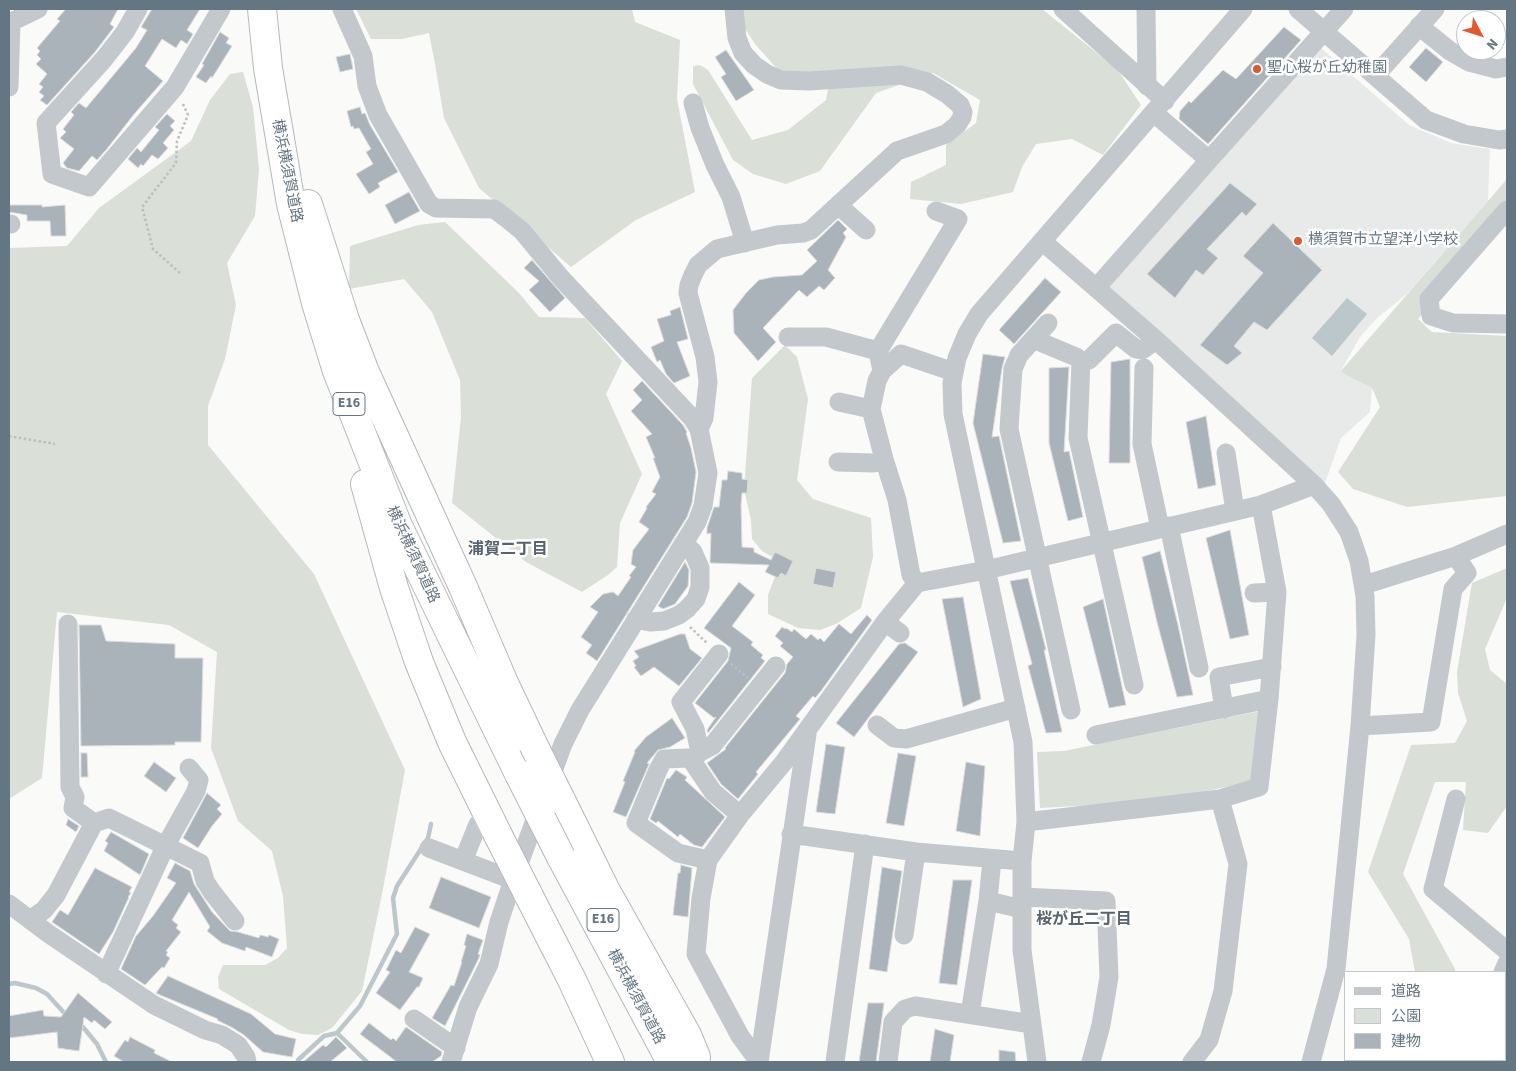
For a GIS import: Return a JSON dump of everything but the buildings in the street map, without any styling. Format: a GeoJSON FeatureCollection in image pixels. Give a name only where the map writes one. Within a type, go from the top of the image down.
{"type":"FeatureCollection","features":[{"type":"Feature","properties":{"kind":"highway","name":"横浜横須賀道路"},"geometry":{"type":"LineString","coordinates":[[262,9],[274,74],[306,220],[344,351],[379,446],[418,539],[486,687],[526,761],[564,853],[682,1060]]}},
{"type":"Feature","properties":{"kind":"highway","name":"横浜横須賀道路"},"geometry":{"type":"LineString","coordinates":[[273,9],[274,74]]}},
{"type":"Feature","properties":{"kind":"highway"},"geometry":{"type":"LineString","coordinates":[[274,74],[276,155],[288,229],[318,340],[356,456],[394,588],[419,662],[489,830],[572,980],[610,1062]]}},
{"type":"Feature","properties":{"kind":"highway"},"geometry":{"type":"LineString","coordinates":[[526,761],[561,800],[614,905],[687,1035],[682,1060]]}},
{"type":"Feature","properties":{"kind":"street"},"geometry":{"type":"LineString","coordinates":[[9,87],[11,22],[38,9]]}},
{"type":"Feature","properties":{"kind":"street"},"geometry":{"type":"LineString","coordinates":[[138,9],[125,32],[104,59],[46,123],[52,174],[89,187],[175,87],[221,9]]}},
{"type":"Feature","properties":{"kind":"street"},"geometry":{"type":"LineString","coordinates":[[342,9],[363,56],[367,86],[378,115],[429,204],[436,208],[494,209],[522,231],[561,278],[692,418],[699,429],[708,473],[707,490],[697,522],[580,710],[563,744],[520,886],[499,922],[489,964],[468,1006],[453,1055],[414,1020]]}},
{"type":"Feature","properties":{"kind":"street"},"geometry":{"type":"LineString","coordinates":[[699,429],[704,418],[708,382],[704,357],[688,293],[689,285],[698,266],[717,249],[777,235],[803,233],[811,230],[897,151],[946,134],[957,125],[962,118],[963,112],[960,105],[947,94],[927,82],[901,75],[809,81],[781,80],[767,74],[754,65],[743,53],[737,38],[734,9]]}},
{"type":"Feature","properties":{"kind":"street"},"geometry":{"type":"LineString","coordinates":[[1063,9],[1147,86],[1159,107],[1209,160]]}},
{"type":"Feature","properties":{"kind":"street"},"geometry":{"type":"LineString","coordinates":[[1146,9],[1147,86]]}},
{"type":"Feature","properties":{"kind":"street"},"geometry":{"type":"LineString","coordinates":[[1037,1062],[1022,950],[1022,861],[1026,822],[1023,742],[953,414],[952,383],[954,372],[957,358],[967,334],[979,314],[1243,9]]}},
{"type":"Feature","properties":{"kind":"street"},"geometry":{"type":"LineString","coordinates":[[1298,9],[1426,120],[1464,134],[1499,140],[1507,139]]}},
{"type":"Feature","properties":{"kind":"street"},"geometry":{"type":"LineString","coordinates":[[1096,288],[1344,9]]}},
{"type":"Feature","properties":{"kind":"street"},"geometry":{"type":"LineString","coordinates":[[1375,76],[1435,9]]}},
{"type":"Feature","properties":{"kind":"street"},"geometry":{"type":"LineString","coordinates":[[1419,26],[1450,51],[1470,62],[1496,69],[1507,67]]}},
{"type":"Feature","properties":{"kind":"street"},"geometry":{"type":"LineString","coordinates":[[693,103],[703,137],[732,197],[745,243]]}},
{"type":"Feature","properties":{"kind":"street"},"geometry":{"type":"LineString","coordinates":[[838,205],[866,230]]}},
{"type":"Feature","properties":{"kind":"street"},"geometry":{"type":"LineString","coordinates":[[1507,210],[1430,299],[1431,316],[1453,323],[1507,324]]}},
{"type":"Feature","properties":{"kind":"street"},"geometry":{"type":"LineString","coordinates":[[882,371],[878,351],[958,219],[936,211]]}},
{"type":"Feature","properties":{"kind":"street"},"geometry":{"type":"LineString","coordinates":[[1042,241],[1156,340],[1314,485],[1331,504],[1349,532],[1360,561],[1364,585],[1366,635],[1360,726],[1336,970],[1311,1062]]}},
{"type":"Feature","properties":{"kind":"street"},"geometry":{"type":"LineString","coordinates":[[1048,323],[1019,356],[1013,369],[1009,429],[1071,710]]}},
{"type":"Feature","properties":{"kind":"street"},"geometry":{"type":"LineString","coordinates":[[1033,340],[1076,357],[1081,361],[1089,360],[1116,333],[1136,349],[1142,350],[1156,340]]}},
{"type":"Feature","properties":{"kind":"street"},"geometry":{"type":"LineString","coordinates":[[788,337],[826,337],[878,351]]}},
{"type":"Feature","properties":{"kind":"street"},"geometry":{"type":"LineString","coordinates":[[917,583],[911,575],[897,500],[871,409],[877,381],[882,371],[901,354],[954,372]]}},
{"type":"Feature","properties":{"kind":"street"},"geometry":{"type":"LineString","coordinates":[[1081,361],[1078,438],[1134,685]]}},
{"type":"Feature","properties":{"kind":"street"},"geometry":{"type":"LineString","coordinates":[[1144,368],[1142,444],[1165,527],[1199,668]]}},
{"type":"Feature","properties":{"kind":"street"},"geometry":{"type":"LineString","coordinates":[[840,402],[871,409]]}},
{"type":"Feature","properties":{"kind":"street"},"geometry":{"type":"LineString","coordinates":[[1226,453],[1234,511]]}},
{"type":"Feature","properties":{"kind":"street"},"geometry":{"type":"LineString","coordinates":[[838,462],[874,463],[884,459]]}},
{"type":"Feature","properties":{"kind":"street"},"geometry":{"type":"LineString","coordinates":[[759,1062],[740,1036],[696,954],[701,898],[708,860],[740,815],[784,762],[885,622],[917,583],[986,570],[1261,505],[1314,485]]}},
{"type":"Feature","properties":{"kind":"street"},"geometry":{"type":"LineString","coordinates":[[1026,822],[1220,799],[1260,787],[1272,667],[1277,592],[1261,505]]}},
{"type":"Feature","properties":{"kind":"street"},"geometry":{"type":"LineString","coordinates":[[1364,585],[1456,556],[1507,534]]}},
{"type":"Feature","properties":{"kind":"street"},"geometry":{"type":"LineString","coordinates":[[636,620],[664,621],[679,615],[696,599],[700,586],[700,568],[693,552],[684,543]]}},
{"type":"Feature","properties":{"kind":"street"},"geometry":{"type":"LineString","coordinates":[[1360,726],[1431,722],[1453,589],[1467,573],[1456,556]]}},
{"type":"Feature","properties":{"kind":"street"},"geometry":{"type":"LineString","coordinates":[[1254,593],[1277,592]]}},
{"type":"Feature","properties":{"kind":"street"},"geometry":{"type":"LineString","coordinates":[[885,622],[900,633]]}},
{"type":"Feature","properties":{"kind":"street"},"geometry":{"type":"LineString","coordinates":[[68,624],[70,787],[75,797],[73,808],[94,823]]}},
{"type":"Feature","properties":{"kind":"street"},"geometry":{"type":"LineString","coordinates":[[719,654],[681,702],[694,729],[696,756],[714,792],[740,815]]}},
{"type":"Feature","properties":{"kind":"street"},"geometry":{"type":"LineString","coordinates":[[708,860],[678,853],[636,823],[664,758],[696,756],[712,746],[776,666]]}},
{"type":"Feature","properties":{"kind":"street"},"geometry":{"type":"LineString","coordinates":[[1224,709],[1219,677],[1272,667]]}},
{"type":"Feature","properties":{"kind":"street"},"geometry":{"type":"LineString","coordinates":[[1096,735],[1269,699]]}},
{"type":"Feature","properties":{"kind":"street"},"geometry":{"type":"LineString","coordinates":[[877,724],[894,738],[906,739],[1016,708]]}},
{"type":"Feature","properties":{"kind":"street"},"geometry":{"type":"LineString","coordinates":[[759,1062],[808,728]]}},
{"type":"Feature","properties":{"kind":"street"},"geometry":{"type":"LineString","coordinates":[[106,974],[166,845],[196,791],[199,780],[189,768]]}},
{"type":"Feature","properties":{"kind":"street"},"geometry":{"type":"LineString","coordinates":[[1192,1062],[1209,1040],[1223,990],[1238,864],[1220,799]]}},
{"type":"Feature","properties":{"kind":"street"},"geometry":{"type":"LineString","coordinates":[[1456,800],[1433,889],[1507,951]]}},
{"type":"Feature","properties":{"kind":"street"},"geometry":{"type":"LineString","coordinates":[[30,920],[44,910],[56,895],[94,823],[109,818],[200,863],[205,881],[235,921]]}},
{"type":"Feature","properties":{"kind":"street"},"geometry":{"type":"LineString","coordinates":[[463,861],[489,830]]}},
{"type":"Feature","properties":{"kind":"street"},"geometry":{"type":"LineString","coordinates":[[791,834],[916,852],[1022,861]]}},
{"type":"Feature","properties":{"kind":"street"},"geometry":{"type":"LineString","coordinates":[[835,1062],[865,844]]}},
{"type":"Feature","properties":{"kind":"street"},"geometry":{"type":"LineString","coordinates":[[429,848],[520,886]]}},
{"type":"Feature","properties":{"kind":"street"},"geometry":{"type":"LineString","coordinates":[[904,935],[916,852]]}},
{"type":"Feature","properties":{"kind":"street"},"geometry":{"type":"LineString","coordinates":[[970,1014],[988,901],[992,859]]}},
{"type":"Feature","properties":{"kind":"street"},"geometry":{"type":"LineString","coordinates":[[988,901],[1022,903],[1106,902],[1110,977],[1101,1026],[1091,1062]]}},
{"type":"Feature","properties":{"kind":"street"},"geometry":{"type":"LineString","coordinates":[[9,904],[106,974],[154,1005],[238,1044],[246,1056],[246,1062]]}},
{"type":"Feature","properties":{"kind":"street"},"geometry":{"type":"LineString","coordinates":[[888,1062],[893,1022],[905,1009],[915,1006],[1032,1024]]}},
{"type":"Feature","properties":{"kind":"path"},"geometry":{"type":"LineString","coordinates":[[175,87],[188,115],[177,140],[176,163],[142,207],[154,249],[180,273]]}},
{"type":"Feature","properties":{"kind":"path"},"geometry":{"type":"LineString","coordinates":[[9,436],[55,444]]}},
{"type":"Feature","properties":{"kind":"shaded area","name":"横須賀市立望洋小学校"},"geometry":{"type":"Polygon","coordinates":[[[1321,48],[1409,125],[1451,143],[1490,149],[1488,201],[1407,294],[1377,318],[1360,337],[1340,372],[1372,388],[1370,412],[1341,438],[1325,483],[1106,291],[1107,282],[1321,48]]]}},
{"type":"Feature","properties":{"kind":"shaded area"},"geometry":{"type":"Polygon","coordinates":[[[1347,298],[1367,314],[1332,356],[1312,338],[1347,298]]]}},
{"type":"Feature","properties":{"kind":"green space"},"geometry":{"type":"Polygon","coordinates":[[[356,9],[632,9],[635,22],[680,40],[677,99],[695,192],[636,220],[571,267],[479,188],[444,118],[429,33],[402,39],[371,39],[356,9]]]}},
{"type":"Feature","properties":{"kind":"green space"},"geometry":{"type":"Polygon","coordinates":[[[741,9],[1042,9],[1117,69],[1141,105],[1103,155],[1072,139],[1036,144],[1022,167],[1013,192],[961,204],[910,199],[911,182],[946,165],[946,145],[976,123],[980,100],[933,73],[876,93],[820,171],[786,184],[753,174],[733,160],[693,84],[693,66],[700,65],[708,70],[752,140],[788,130],[826,100],[828,89],[825,75],[779,71],[755,44],[744,27],[741,9]]]}},
{"type":"Feature","properties":{"kind":"green space"},"geometry":{"type":"Polygon","coordinates":[[[243,72],[253,107],[259,169],[255,216],[227,263],[236,305],[225,359],[208,406],[208,445],[314,574],[405,770],[362,991],[332,1028],[318,1035],[302,1034],[289,1030],[219,989],[218,977],[223,965],[265,965],[278,958],[287,948],[283,896],[272,851],[238,821],[211,748],[217,652],[169,625],[57,612],[42,778],[9,799],[9,248],[67,246],[99,208],[191,141],[210,100],[230,74],[243,72]]]}},
{"type":"Feature","properties":{"kind":"green space"},"geometry":{"type":"Polygon","coordinates":[[[1507,179],[1507,211],[1418,319],[1432,332],[1507,336],[1507,496],[1407,507],[1353,489],[1338,472],[1380,407],[1372,388],[1340,372],[1507,179]]]}},
{"type":"Feature","properties":{"kind":"green space"},"geometry":{"type":"Polygon","coordinates":[[[445,222],[519,293],[539,317],[585,318],[622,361],[606,394],[642,474],[620,523],[617,567],[582,592],[526,562],[452,503],[461,417],[460,380],[432,312],[404,279],[349,289],[350,246],[418,225],[445,222]]]}},
{"type":"Feature","properties":{"kind":"green space"},"geometry":{"type":"Polygon","coordinates":[[[785,345],[797,357],[808,399],[797,480],[813,499],[871,518],[873,557],[861,608],[836,624],[820,630],[798,628],[768,614],[768,595],[776,574],[776,559],[762,551],[752,539],[751,520],[744,489],[752,378],[785,345]]]}},
{"type":"Feature","properties":{"kind":"green space"},"geometry":{"type":"Polygon","coordinates":[[[1507,568],[1507,598],[1485,649],[1490,670],[1507,684],[1507,806],[1488,833],[1463,830],[1466,782],[1435,782],[1403,874],[1455,971],[1415,971],[1409,939],[1368,872],[1411,745],[1455,743],[1467,721],[1458,693],[1457,672],[1472,583],[1507,568]]]}},
{"type":"Feature","properties":{"kind":"green space"},"geometry":{"type":"Polygon","coordinates":[[[1260,711],[1255,775],[1247,783],[1151,802],[1040,808],[1037,752],[1064,751],[1260,711]]]}},
{"type":"Feature","properties":{"kind":"green space"},"geometry":{"type":"Polygon","coordinates":[[[1350,1061],[1414,1061],[1413,1062],[1350,1061]]]}},
{"type":"Feature","properties":{"kind":"waterway"},"geometry":{"type":"LineString","coordinates":[[298,1060],[324,1036],[337,1033],[360,1006],[397,934],[393,898],[397,886],[428,838],[431,824]]}},
{"type":"Feature","properties":{"kind":"waterway"},"geometry":{"type":"LineString","coordinates":[[9,984],[15,983],[36,988],[47,994],[67,1016]]}},
{"type":"Feature","properties":{"kind":"waterway"},"geometry":{"type":"LineString","coordinates":[[78,1024],[83,1027],[97,1044],[106,1062]]}},
{"type":"Feature","properties":{"kind":"waterway"},"geometry":{"type":"LineString","coordinates":[[337,1033],[367,1062]]}},
{"type":"Feature","properties":{"kind":"place","name":"聖心桜が丘幼稚園"},"geometry":{"type":"Point","coordinates":[1257,69]}},
{"type":"Feature","properties":{"kind":"place","name":"横須賀市立望洋小学校"},"geometry":{"type":"Point","coordinates":[1298,241]}},
{"type":"Feature","properties":{"kind":"district","name":"浦賀二丁目"},"geometry":{"type":"Point","coordinates":[508,550]}},
{"type":"Feature","properties":{"kind":"district","name":"桜が丘二丁目"},"geometry":{"type":"Point","coordinates":[1084,920]}}]}
